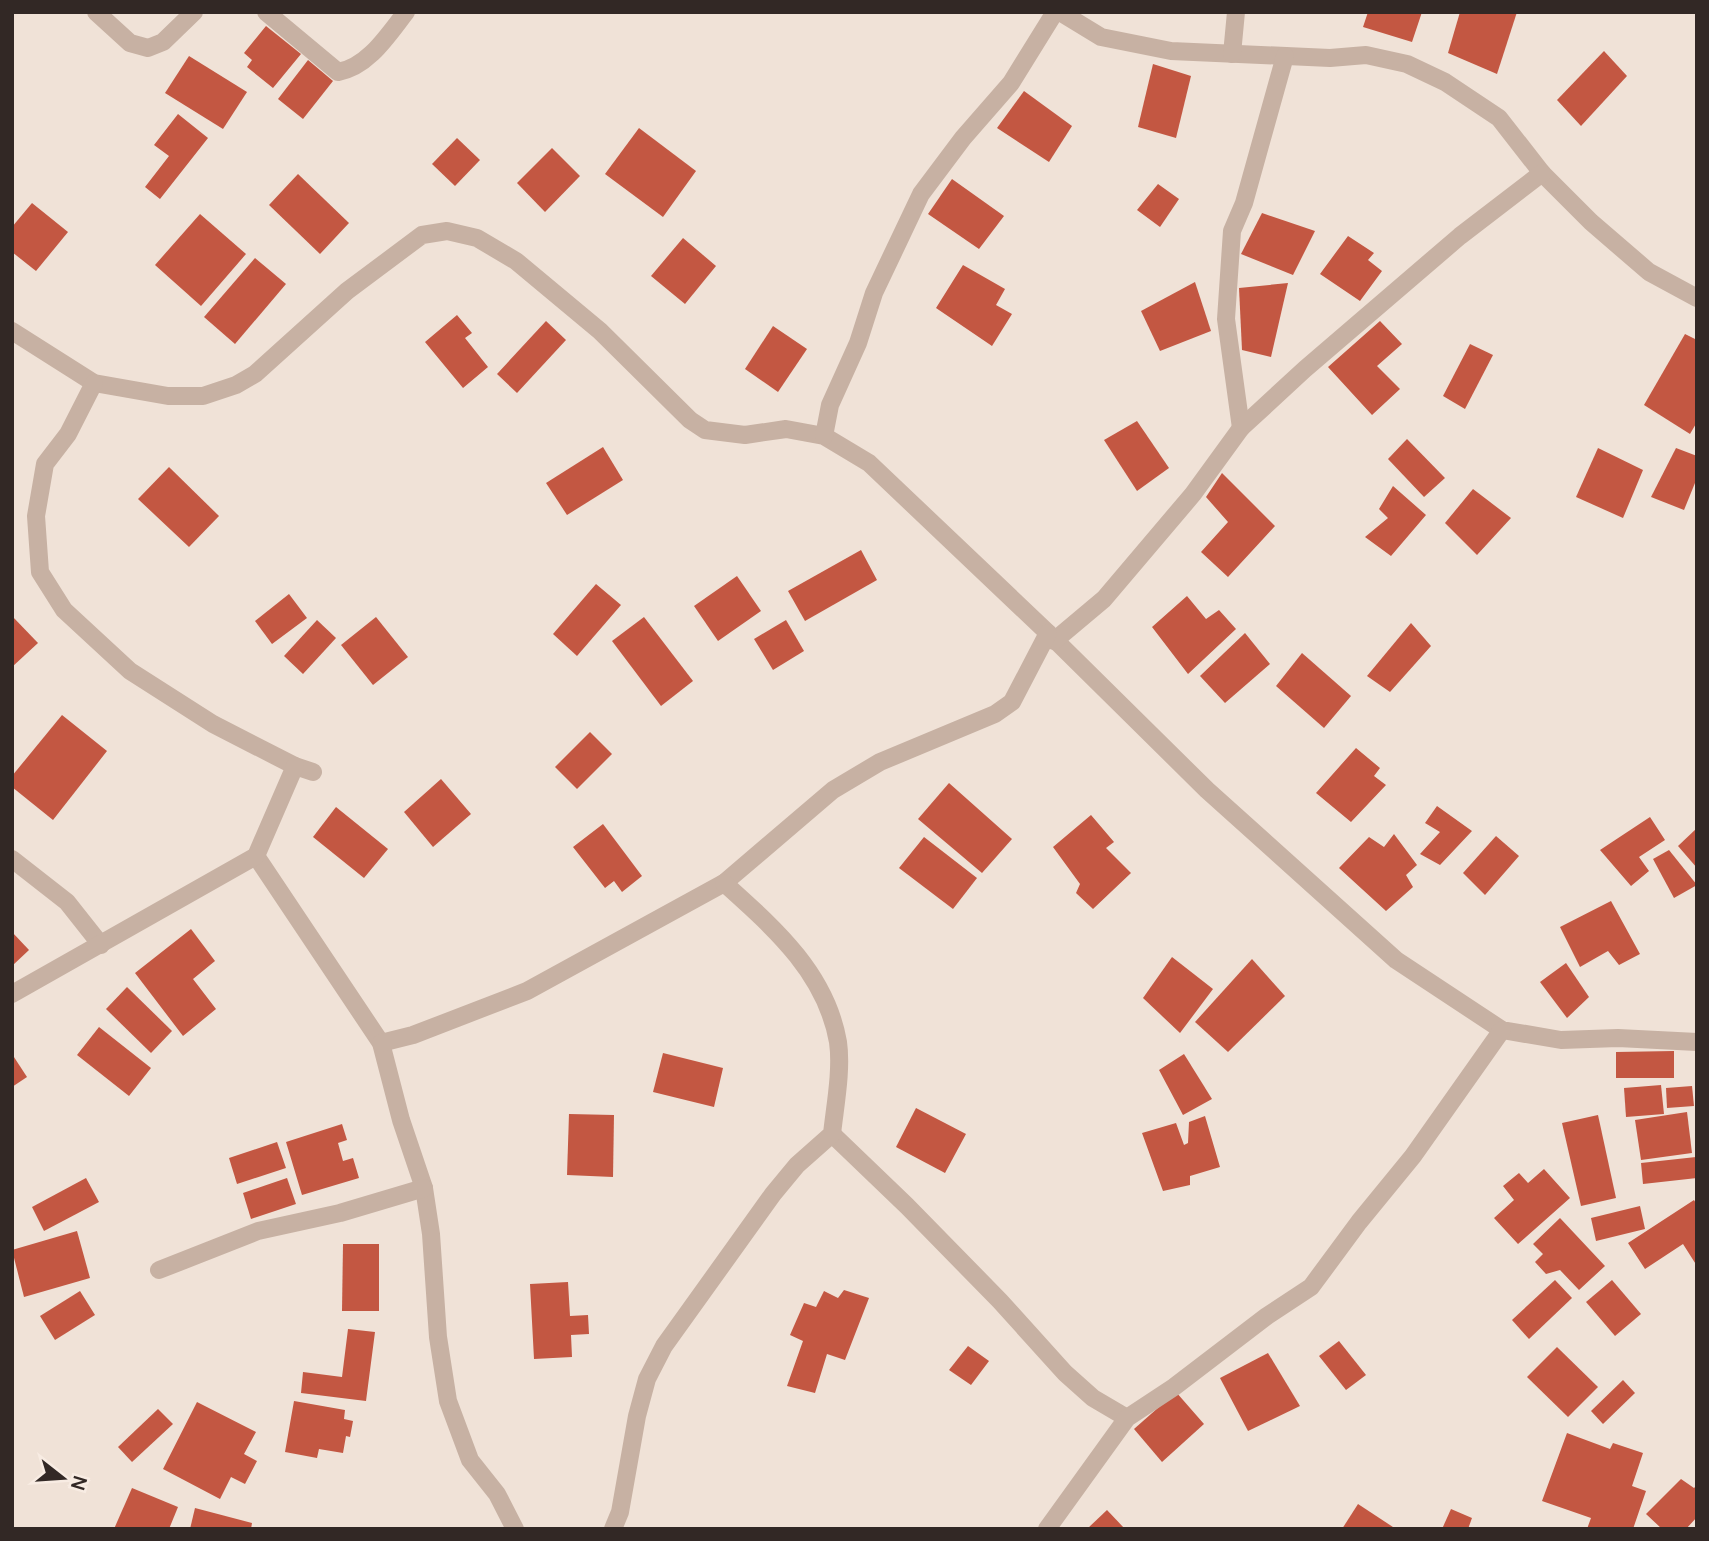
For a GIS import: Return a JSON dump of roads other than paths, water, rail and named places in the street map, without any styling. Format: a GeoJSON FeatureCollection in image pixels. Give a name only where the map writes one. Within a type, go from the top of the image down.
{"type":"FeatureCollection","features":[{"type":"Feature","properties":{"kind":"street"},"geometry":{"type":"LineString","coordinates":[[96,12],[130,43],[148,48],[163,42],[194,12]]}},
{"type":"Feature","properties":{"kind":"street"},"geometry":{"type":"LineString","coordinates":[[266,12],[338,72],[352,69],[369,56],[406,12]]}},
{"type":"Feature","properties":{"kind":"street"},"geometry":{"type":"LineString","coordinates":[[824,436],[830,405],[858,343],[874,293],[921,194],[963,138],[1011,83],[1058,12],[1101,37],[1171,51],[1330,58],[1366,55],[1407,64],[1446,82],[1499,118],[1542,173],[1591,222],[1649,272],[1697,298]]}},
{"type":"Feature","properties":{"kind":"street"},"geometry":{"type":"LineString","coordinates":[[1232,54],[1236,12]]}},
{"type":"Feature","properties":{"kind":"street"},"geometry":{"type":"LineString","coordinates":[[1241,428],[1226,319],[1232,231],[1244,203],[1285,56]]}},
{"type":"Feature","properties":{"kind":"street"},"geometry":{"type":"LineString","coordinates":[[380,1043],[413,1035],[527,991],[724,883],[833,790],[880,762],[995,713],[1012,702],[1051,637],[1104,599],[1193,494],[1241,428],[1305,369],[1460,236],[1542,173]]}},
{"type":"Feature","properties":{"kind":"street"},"geometry":{"type":"LineString","coordinates":[[12,331],[94,383],[168,396],[203,396],[236,385],[255,374],[347,291],[422,235],[447,232],[477,238],[516,261],[600,331],[690,421],[705,430],[745,435],[786,429],[824,436],[869,463],[1207,790],[1396,960],[1502,1030],[1561,1040],[1618,1038],[1697,1042]]}},
{"type":"Feature","properties":{"kind":"street"},"geometry":{"type":"LineString","coordinates":[[94,383],[68,434],[45,464],[36,516],[40,572],[65,610],[130,671],[213,724],[295,766],[313,772]]}},
{"type":"Feature","properties":{"kind":"street"},"geometry":{"type":"LineString","coordinates":[[12,994],[256,856],[295,766]]}},
{"type":"Feature","properties":{"kind":"street"},"geometry":{"type":"LineString","coordinates":[[256,856],[380,1043],[424,1188],[431,1234],[438,1337],[448,1401],[470,1461],[497,1494],[515,1529]]}},
{"type":"Feature","properties":{"kind":"street"},"geometry":{"type":"LineString","coordinates":[[12,859],[67,902],[101,945]]}},
{"type":"Feature","properties":{"kind":"street"},"geometry":{"type":"LineString","coordinates":[[613,1529],[620,1512],[637,1416],[647,1379],[664,1346],[773,1194],[797,1165],[832,1134],[838,1045],[831,1015],[809,969],[779,933],[724,883]]}},
{"type":"Feature","properties":{"kind":"street"},"geometry":{"type":"LineString","coordinates":[[1047,1529],[1127,1418],[1311,1287],[1421,1145],[1502,1030]]}},
{"type":"Feature","properties":{"kind":"street"},"geometry":{"type":"LineString","coordinates":[[832,1134],[990,1291],[1065,1373],[1093,1398],[1127,1418]]}},
{"type":"Feature","properties":{"kind":"street"},"geometry":{"type":"LineString","coordinates":[[159,1270],[258,1231],[340,1213],[424,1188]]}}]}
